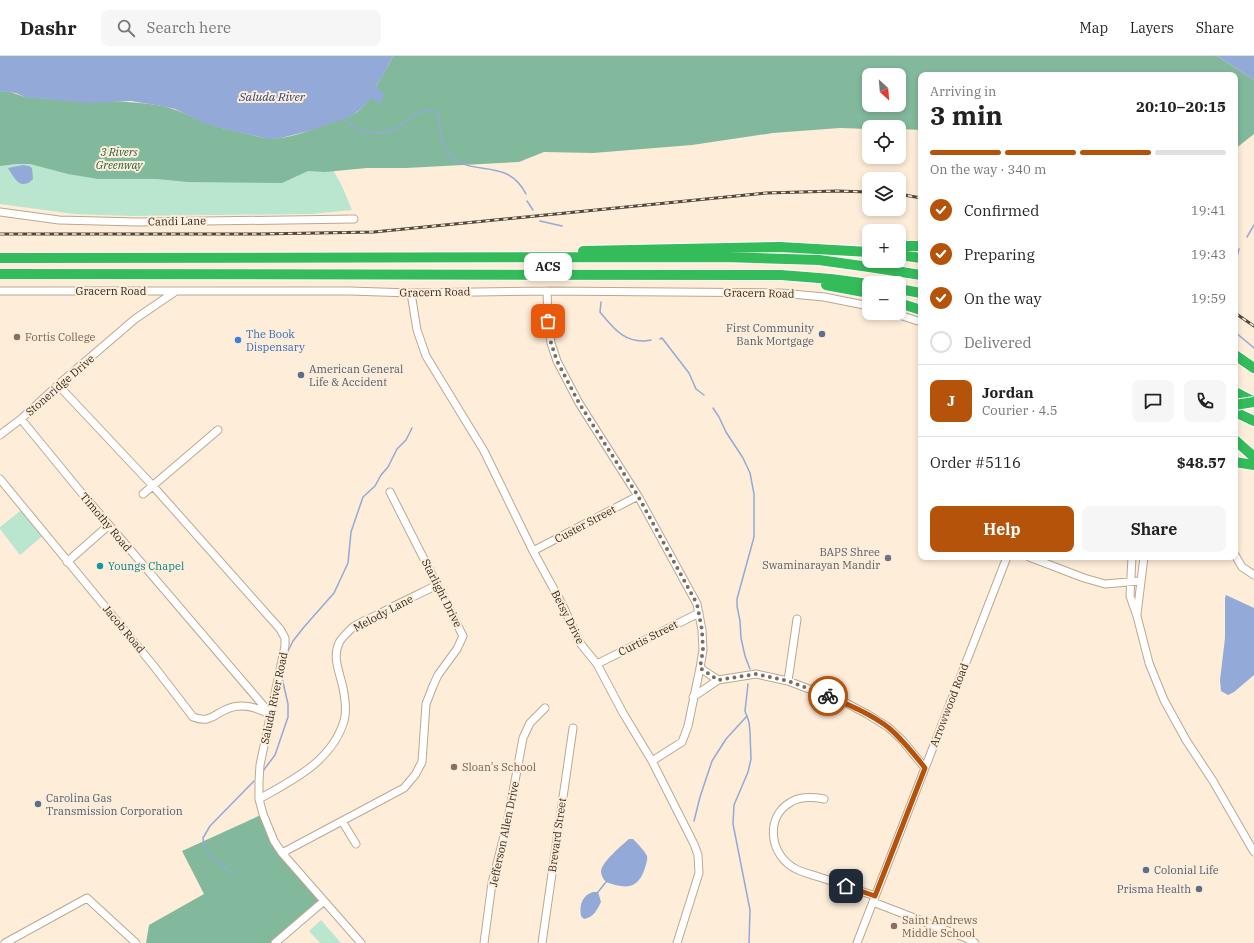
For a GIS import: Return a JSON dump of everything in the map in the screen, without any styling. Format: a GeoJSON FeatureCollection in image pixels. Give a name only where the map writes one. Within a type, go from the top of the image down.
{"type":"FeatureCollection","features":[{"type":"Feature","properties":{"kind":"highway"},"geometry":{"type":"LineString","coordinates":[[426,258],[543,251],[862,246]]}},
{"type":"Feature","properties":{"kind":"highway"},"geometry":{"type":"LineString","coordinates":[[906,246],[918,246]]}},
{"type":"Feature","properties":{"kind":"highway"},"geometry":{"type":"LineString","coordinates":[[780,248],[862,252]]}},
{"type":"Feature","properties":{"kind":"highway"},"geometry":{"type":"LineString","coordinates":[[906,255],[918,257]]}},
{"type":"Feature","properties":{"kind":"highway"},"geometry":{"type":"LineString","coordinates":[[0,258],[723,257],[819,260],[918,275]]}},
{"type":"Feature","properties":{"kind":"highway"},"geometry":{"type":"LineString","coordinates":[[0,274],[781,275],[862,283]]}},
{"type":"Feature","properties":{"kind":"highway"},"geometry":{"type":"LineString","coordinates":[[781,275],[862,292]]}},
{"type":"Feature","properties":{"kind":"highway"},"geometry":{"type":"LineString","coordinates":[[906,290],[918,292]]}},
{"type":"Feature","properties":{"kind":"highway"},"geometry":{"type":"LineString","coordinates":[[906,305],[918,309]]}},
{"type":"Feature","properties":{"kind":"highway"},"geometry":{"type":"LineString","coordinates":[[1238,357],[1254,368]]}},
{"type":"Feature","properties":{"kind":"highway"},"geometry":{"type":"LineString","coordinates":[[1238,394],[1254,402]]}},
{"type":"Feature","properties":{"kind":"highway"},"geometry":{"type":"LineString","coordinates":[[1238,405],[1254,402]]}},
{"type":"Feature","properties":{"kind":"highway"},"geometry":{"type":"LineString","coordinates":[[1238,413],[1254,421]]}},
{"type":"Feature","properties":{"kind":"highway"},"geometry":{"type":"LineString","coordinates":[[1238,443],[1254,457]]}},
{"type":"Feature","properties":{"kind":"highway"},"geometry":{"type":"LineString","coordinates":[[1238,462],[1254,465]]}},
{"type":"Feature","properties":{"kind":"street","name":"Candi Lane"},"geometry":{"type":"LineString","coordinates":[[0,212],[59,220],[138,222],[354,219]]}},
{"type":"Feature","properties":{"kind":"street","name":"Gracern Road"},"geometry":{"type":"LineString","coordinates":[[0,291],[176,290],[350,291],[411,293],[547,291],[781,293],[824,297],[862,305]]}},
{"type":"Feature","properties":{"kind":"street","name":"Stoneridge Drive"},"geometry":{"type":"LineString","coordinates":[[0,435],[21,419],[135,319],[176,290]]}},
{"type":"Feature","properties":{"kind":"street"},"geometry":{"type":"LineString","coordinates":[[547,291],[551,343],[557,361],[579,403],[638,496],[697,604],[699,612],[703,650],[688,726],[682,742],[652,761]]}},
{"type":"Feature","properties":{"kind":"street","name":"Betsy Drive"},"geometry":{"type":"LineString","coordinates":[[411,293],[420,343],[426,356],[484,451],[533,551],[562,604],[580,643],[597,664],[623,714],[652,761],[694,844],[698,855],[699,873],[677,943]]}},
{"type":"Feature","properties":{"kind":"street"},"geometry":{"type":"LineString","coordinates":[[906,317],[918,321]]}},
{"type":"Feature","properties":{"kind":"street","name":"Saluda River Road"},"geometry":{"type":"LineString","coordinates":[[58,385],[153,486],[280,629],[285,638],[286,646],[260,765],[258,781],[259,799],[268,828],[282,853],[361,943]]}},
{"type":"Feature","properties":{"kind":"street","name":"Timothy Road"},"geometry":{"type":"LineString","coordinates":[[21,419],[271,715]]}},
{"type":"Feature","properties":{"kind":"street"},"geometry":{"type":"LineString","coordinates":[[143,494],[218,430]]}},
{"type":"Feature","properties":{"kind":"street","name":"Jacob Road"},"geometry":{"type":"LineString","coordinates":[[0,479],[153,665],[193,717],[201,720],[208,719],[226,709],[237,706],[259,708],[271,715]]}},
{"type":"Feature","properties":{"kind":"street","name":"Starlight Drive"},"geometry":{"type":"LineString","coordinates":[[282,853],[404,788],[415,775],[422,762],[426,704],[438,675],[457,649],[463,636],[390,492]]}},
{"type":"Feature","properties":{"kind":"street","name":"Custer Street"},"geometry":{"type":"LineString","coordinates":[[533,551],[638,496]]}},
{"type":"Feature","properties":{"kind":"street"},"geometry":{"type":"LineString","coordinates":[[68,562],[109,525]]}},
{"type":"Feature","properties":{"kind":"street","name":"Arrowwood Road"},"geometry":{"type":"LineString","coordinates":[[857,943],[1006,560]]}},
{"type":"Feature","properties":{"kind":"street"},"geometry":{"type":"LineString","coordinates":[[1037,560],[1084,578],[1105,584],[1140,581]]}},
{"type":"Feature","properties":{"kind":"street"},"geometry":{"type":"LineString","coordinates":[[1132,560],[1130,596],[1137,616],[1149,663],[1164,700],[1186,740],[1213,781],[1254,852]]}},
{"type":"Feature","properties":{"kind":"street"},"geometry":{"type":"LineString","coordinates":[[1137,616],[1144,560]]}},
{"type":"Feature","properties":{"kind":"street"},"geometry":{"type":"LineString","coordinates":[[1238,560],[1242,567],[1254,575]]}},
{"type":"Feature","properties":{"kind":"street","name":"Melody Lane"},"geometry":{"type":"LineString","coordinates":[[259,799],[293,780],[312,767],[327,752],[338,735],[346,710],[343,687],[337,667],[336,654],[339,642],[353,627],[437,585]]}},
{"type":"Feature","properties":{"kind":"street","name":"Curtis Street"},"geometry":{"type":"LineString","coordinates":[[597,664],[699,612]]}},
{"type":"Feature","properties":{"kind":"street"},"geometry":{"type":"LineString","coordinates":[[788,681],[797,619]]}},
{"type":"Feature","properties":{"kind":"street"},"geometry":{"type":"LineString","coordinates":[[700,668],[718,680]]}},
{"type":"Feature","properties":{"kind":"street"},"geometry":{"type":"LineString","coordinates":[[693,696],[718,680],[756,674],[788,681],[846,703],[867,714],[888,728],[902,740],[925,768]]}},
{"type":"Feature","properties":{"kind":"street","name":"Jefferson Allen Drive"},"geometry":{"type":"LineString","coordinates":[[484,943],[492,883],[507,824],[524,738],[530,722],[545,708]]}},
{"type":"Feature","properties":{"kind":"street","name":"Brevard Street"},"geometry":{"type":"LineString","coordinates":[[542,943],[573,728]]}},
{"type":"Feature","properties":{"kind":"street"},"geometry":{"type":"LineString","coordinates":[[824,799],[814,797],[792,801],[777,815],[774,823],[774,844],[779,854],[792,867],[874,899],[975,943]]}},
{"type":"Feature","properties":{"kind":"street"},"geometry":{"type":"LineString","coordinates":[[342,821],[356,844]]}},
{"type":"Feature","properties":{"kind":"street"},"geometry":{"type":"LineString","coordinates":[[5,943],[87,898],[136,943]]}},
{"type":"Feature","properties":{"kind":"street"},"geometry":{"type":"LineString","coordinates":[[275,943],[324,901]]}},
{"type":"Feature","properties":{"kind":"green space","name":"3 Rivers Greenway"},"geometry":{"type":"Polygon","coordinates":[[[393,56],[421,56],[327,159],[342,186],[352,210],[312,214],[130,216],[74,214],[0,204],[0,91],[281,138],[312,130],[328,123],[382,77],[393,56]]]}},
{"type":"Feature","properties":{"kind":"green space"},"geometry":{"type":"Polygon","coordinates":[[[393,56],[1217,56],[1254,80],[1254,134],[1238,147],[1238,72],[918,72],[918,130],[906,129],[906,120],[862,120],[862,129],[840,128],[773,133],[692,145],[593,153],[544,152],[519,162],[406,168],[367,168],[325,172],[308,171],[282,183],[188,182],[157,179],[98,179],[68,174],[30,164],[0,166],[0,91],[29,97],[64,100],[134,102],[162,106],[177,110],[224,129],[265,138],[294,136],[347,117],[359,111],[365,105],[393,56]]]}},
{"type":"Feature","properties":{"kind":"green space"},"geometry":{"type":"Polygon","coordinates":[[[24,508],[45,534],[20,555],[0,527],[24,508]]]}},
{"type":"Feature","properties":{"kind":"green space"},"geometry":{"type":"Polygon","coordinates":[[[263,814],[274,841],[324,901],[275,943],[146,943],[149,925],[204,894],[182,851],[263,814]]]}},
{"type":"Feature","properties":{"kind":"green space"},"geometry":{"type":"Polygon","coordinates":[[[321,920],[341,943],[320,943],[309,931],[321,920]]]}},
{"type":"Feature","properties":{"kind":"water","name":"Saluda River"},"geometry":{"type":"Polygon","coordinates":[[[0,56],[393,56],[376,86],[384,94],[381,103],[371,98],[362,108],[351,116],[312,130],[281,138],[269,139],[204,123],[175,109],[161,106],[131,101],[88,103],[25,97],[16,93],[0,91],[0,56]]]}},
{"type":"Feature","properties":{"kind":"water"},"geometry":{"type":"Polygon","coordinates":[[[1217,56],[1254,56],[1254,80],[1217,56]]]}},
{"type":"Feature","properties":{"kind":"water"},"geometry":{"type":"Polygon","coordinates":[[[23,165],[32,168],[33,179],[28,183],[21,184],[15,179],[8,168],[23,165]]]}},
{"type":"Feature","properties":{"kind":"water"},"geometry":{"type":"Polygon","coordinates":[[[1226,595],[1254,608],[1254,675],[1234,692],[1228,695],[1221,691],[1220,680],[1225,638],[1226,595]]]}},
{"type":"Feature","properties":{"kind":"water"},"geometry":{"type":"Polygon","coordinates":[[[629,839],[633,839],[643,849],[647,856],[647,862],[642,875],[635,884],[630,886],[619,886],[606,882],[601,874],[602,867],[629,839]]]}},
{"type":"Feature","properties":{"kind":"water"},"geometry":{"type":"Polygon","coordinates":[[[598,892],[601,902],[593,915],[584,919],[580,912],[582,901],[589,893],[598,892]]]}},
{"type":"Feature","properties":{"kind":"waterway"},"geometry":{"type":"LineString","coordinates":[[341,117],[354,127],[361,130],[383,133],[398,127],[420,112],[436,112],[439,119],[442,142],[452,157],[460,163],[500,171],[509,175],[518,183],[526,194]]}},
{"type":"Feature","properties":{"kind":"waterway"},"geometry":{"type":"LineString","coordinates":[[527,201],[533,210]]}},
{"type":"Feature","properties":{"kind":"waterway"},"geometry":{"type":"LineString","coordinates":[[540,221],[562,226]]}},
{"type":"Feature","properties":{"kind":"waterway"},"geometry":{"type":"LineString","coordinates":[[1247,237],[1254,225]]}},
{"type":"Feature","properties":{"kind":"waterway"},"geometry":{"type":"LineString","coordinates":[[601,302],[600,312],[621,334],[634,340],[651,340]]}},
{"type":"Feature","properties":{"kind":"waterway"},"geometry":{"type":"LineString","coordinates":[[1238,335],[1254,348]]}},
{"type":"Feature","properties":{"kind":"waterway"},"geometry":{"type":"LineString","coordinates":[[660,339],[662,338],[689,373],[696,389],[704,395]]}},
{"type":"Feature","properties":{"kind":"waterway"},"geometry":{"type":"LineString","coordinates":[[713,408],[726,432],[743,458],[750,473],[754,494],[754,537],[737,599],[741,638],[750,669]]}},
{"type":"Feature","properties":{"kind":"waterway"},"geometry":{"type":"LineString","coordinates":[[287,653],[293,641],[334,593],[348,563],[351,532],[363,497],[375,486],[381,475],[388,467],[397,449],[406,440],[412,428]]}},
{"type":"Feature","properties":{"kind":"waterway"},"geometry":{"type":"LineString","coordinates":[[263,771],[275,755],[288,717],[288,704],[282,678]]}},
{"type":"Feature","properties":{"kind":"waterway"},"geometry":{"type":"LineString","coordinates":[[748,684],[745,711],[749,722],[751,759],[748,772],[734,805],[733,824],[750,910],[749,943]]}},
{"type":"Feature","properties":{"kind":"waterway"},"geometry":{"type":"LineString","coordinates":[[694,821],[712,761],[726,739],[747,716]]}},
{"type":"Feature","properties":{"kind":"waterway"},"geometry":{"type":"LineString","coordinates":[[233,874],[210,855],[206,850],[203,838],[210,826],[254,781]]}},
{"type":"Feature","properties":{"kind":"waterway"},"geometry":{"type":"LineString","coordinates":[[598,892],[606,882]]}},
{"type":"Feature","properties":{"kind":"railway"},"geometry":{"type":"LineString","coordinates":[[0,234],[260,234],[374,232],[766,193],[862,192]]}},
{"type":"Feature","properties":{"kind":"railway"},"geometry":{"type":"LineString","coordinates":[[906,195],[918,197]]}},
{"type":"Feature","properties":{"kind":"railway"},"geometry":{"type":"LineString","coordinates":[[1238,315],[1254,326]]}},
{"type":"Feature","properties":{"kind":"way so far"},"geometry":{"type":"LineString","coordinates":[[548,321],[551,343],[557,361],[579,403],[638,496],[697,604],[702,630],[703,650],[700,668],[718,680],[756,674],[788,681],[828,696]]}},
{"type":"Feature","properties":{"kind":"place","name":"ACS"},"geometry":{"type":"Point","coordinates":[548,321]}},
{"type":"Feature","properties":{"kind":"place","name":"First Community Bank Mortgage"},"geometry":{"type":"Point","coordinates":[822,334]}},
{"type":"Feature","properties":{"kind":"place","name":"Fortis College"},"geometry":{"type":"Point","coordinates":[17,337]}},
{"type":"Feature","properties":{"kind":"place","name":"The Book Dispensary"},"geometry":{"type":"Point","coordinates":[238,340]}},
{"type":"Feature","properties":{"kind":"place","name":"American General Life & Accident"},"geometry":{"type":"Point","coordinates":[301,375]}},
{"type":"Feature","properties":{"kind":"place","name":"BAPS Shree Swaminarayan Mandir"},"geometry":{"type":"Point","coordinates":[888,558]}},
{"type":"Feature","properties":{"kind":"place","name":"Youngs Chapel"},"geometry":{"type":"Point","coordinates":[100,566]}},
{"type":"Feature","properties":{"kind":"place","name":"Sloan's School"},"geometry":{"type":"Point","coordinates":[454,767]}},
{"type":"Feature","properties":{"kind":"place","name":"Carolina Gas Transmission Corporation"},"geometry":{"type":"Point","coordinates":[38,804]}},
{"type":"Feature","properties":{"kind":"place","name":"Colonial Life"},"geometry":{"type":"Point","coordinates":[1146,870]}},
{"type":"Feature","properties":{"kind":"place","name":"Prisma Health"},"geometry":{"type":"Point","coordinates":[1199,889]}},
{"type":"Feature","properties":{"kind":"place","name":"Saint Andrews Middle School"},"geometry":{"type":"Point","coordinates":[894,926]}},
{"type":"Feature","properties":{"kind":"route"},"geometry":{"type":"LineString","coordinates":[[828,696],[867,714],[888,728],[902,740],[925,768],[875,896],[846,886]]}}]}
